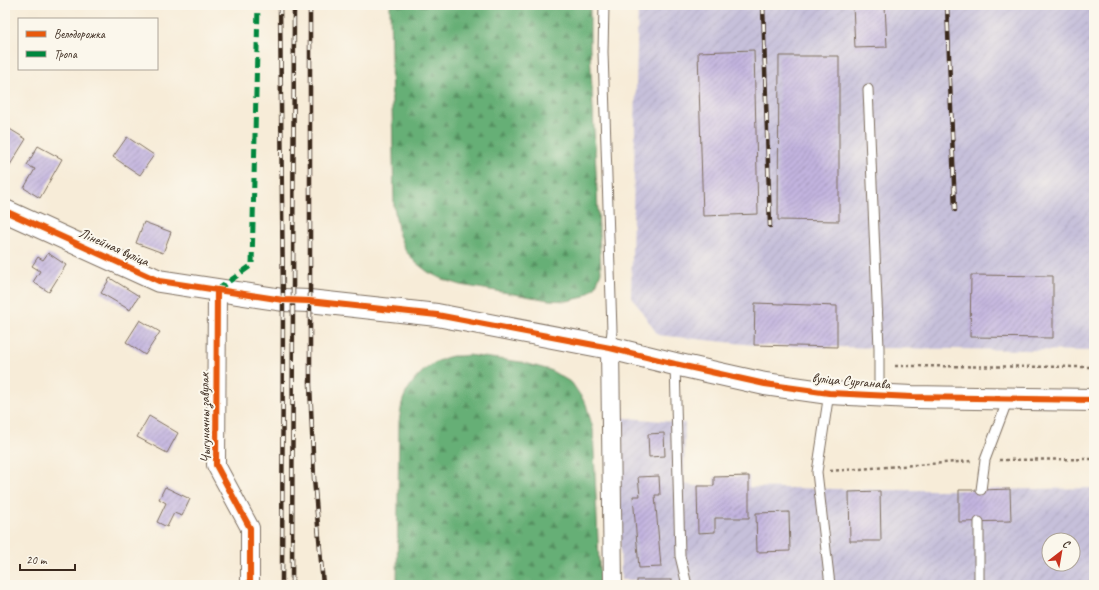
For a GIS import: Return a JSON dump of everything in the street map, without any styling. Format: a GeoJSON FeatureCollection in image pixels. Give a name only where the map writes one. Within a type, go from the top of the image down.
{"type":"FeatureCollection","features":[{"type":"Feature","properties":{"kind":"street","name":"Лінейная вуліца"},"geometry":{"type":"LineString","coordinates":[[5,211],[159,281],[282,300],[309,301],[437,315],[610,348]]}},
{"type":"Feature","properties":{"kind":"street","name":"Чыгуначны завулак"},"geometry":{"type":"LineString","coordinates":[[217,290],[216,465],[250,528],[250,585]]}},
{"type":"Feature","properties":{"kind":"street","name":"вуліца Сурганава"},"geometry":{"type":"LineString","coordinates":[[610,348],[765,384],[829,393],[879,396],[1094,400]]}},
{"type":"Feature","properties":{"kind":"street"},"geometry":{"type":"LineString","coordinates":[[610,348],[613,585]]}},
{"type":"Feature","properties":{"kind":"lane"},"geometry":{"type":"LineString","coordinates":[[604,5],[602,52],[612,331],[610,348]]}},
{"type":"Feature","properties":{"kind":"lane"},"geometry":{"type":"LineString","coordinates":[[602,52],[610,5]]}},
{"type":"Feature","properties":{"kind":"lane"},"geometry":{"type":"LineString","coordinates":[[868,89],[879,348],[879,396]]}},
{"type":"Feature","properties":{"kind":"lane"},"geometry":{"type":"LineString","coordinates":[[675,364],[680,556],[687,585]]}},
{"type":"Feature","properties":{"kind":"lane"},"geometry":{"type":"LineString","coordinates":[[829,393],[817,472],[830,585]]}},
{"type":"Feature","properties":{"kind":"lane"},"geometry":{"type":"LineString","coordinates":[[982,490],[985,460],[1008,399]]}},
{"type":"Feature","properties":{"kind":"lane"},"geometry":{"type":"LineString","coordinates":[[979,522],[979,585]]}},
{"type":"Feature","properties":{"kind":"path"},"geometry":{"type":"LineString","coordinates":[[896,366],[1094,367]]}},
{"type":"Feature","properties":{"kind":"path"},"geometry":{"type":"LineString","coordinates":[[817,472],[985,460],[1094,459]]}},
{"type":"Feature","properties":{"kind":"shaded area"},"geometry":{"type":"Polygon","coordinates":[[[638,5],[1094,5],[1094,351],[754,345],[658,335],[631,296],[638,5]]]}},
{"type":"Feature","properties":{"kind":"shaded area"},"geometry":{"type":"Polygon","coordinates":[[[617,417],[685,423],[684,484],[697,486],[886,490],[1094,488],[1094,585],[637,585],[637,580],[621,580],[617,417]]]}},
{"type":"Feature","properties":{"kind":"green space"},"geometry":{"type":"Polygon","coordinates":[[[390,5],[590,5],[590,49],[601,272],[596,286],[584,297],[567,301],[549,300],[461,285],[442,279],[428,272],[415,262],[405,250],[399,235],[394,206],[390,5]]]}},
{"type":"Feature","properties":{"kind":"green space"},"geometry":{"type":"Polygon","coordinates":[[[468,355],[521,362],[550,370],[572,383],[586,404],[593,429],[600,585],[397,585],[399,422],[402,403],[409,387],[428,367],[444,358],[468,355]]]}},
{"type":"Feature","properties":{"kind":"building"},"geometry":{"type":"Polygon","coordinates":[[[853,5],[885,5],[887,47],[855,48],[853,5]]]}},
{"type":"Feature","properties":{"kind":"building"},"geometry":{"type":"Polygon","coordinates":[[[754,50],[758,214],[703,216],[698,52],[754,50]]]}},
{"type":"Feature","properties":{"kind":"building"},"geometry":{"type":"Polygon","coordinates":[[[779,56],[839,56],[839,221],[778,220],[779,56]]]}},
{"type":"Feature","properties":{"kind":"building"},"geometry":{"type":"Polygon","coordinates":[[[8,128],[26,139],[5,173],[5,133],[8,128]]]}},
{"type":"Feature","properties":{"kind":"building"},"geometry":{"type":"Polygon","coordinates":[[[127,137],[154,155],[140,175],[113,157],[127,137]]]}},
{"type":"Feature","properties":{"kind":"building"},"geometry":{"type":"Polygon","coordinates":[[[38,146],[62,159],[40,198],[24,188],[35,169],[27,165],[38,146]]]}},
{"type":"Feature","properties":{"kind":"building"},"geometry":{"type":"Polygon","coordinates":[[[144,222],[171,232],[163,253],[136,243],[144,222]]]}},
{"type":"Feature","properties":{"kind":"building"},"geometry":{"type":"Polygon","coordinates":[[[48,253],[66,265],[49,292],[33,282],[40,271],[32,266],[38,257],[43,260],[48,253]]]}},
{"type":"Feature","properties":{"kind":"building"},"geometry":{"type":"Polygon","coordinates":[[[971,275],[1053,276],[1053,338],[970,337],[971,275]]]}},
{"type":"Feature","properties":{"kind":"building"},"geometry":{"type":"Polygon","coordinates":[[[110,278],[139,296],[130,310],[101,293],[110,278]]]}},
{"type":"Feature","properties":{"kind":"building"},"geometry":{"type":"Polygon","coordinates":[[[755,303],[837,306],[837,347],[754,345],[755,303]]]}},
{"type":"Feature","properties":{"kind":"building"},"geometry":{"type":"Polygon","coordinates":[[[140,320],[160,332],[145,355],[126,342],[140,320]]]}},
{"type":"Feature","properties":{"kind":"building"},"geometry":{"type":"Polygon","coordinates":[[[149,416],[178,433],[167,453],[137,437],[149,416]]]}},
{"type":"Feature","properties":{"kind":"building"},"geometry":{"type":"Polygon","coordinates":[[[664,433],[665,456],[649,457],[648,434],[664,433]]]}},
{"type":"Feature","properties":{"kind":"building"},"geometry":{"type":"Polygon","coordinates":[[[659,476],[660,495],[655,495],[661,567],[639,568],[633,496],[640,496],[638,477],[659,476]]]}},
{"type":"Feature","properties":{"kind":"building"},"geometry":{"type":"Polygon","coordinates":[[[749,476],[749,518],[715,518],[715,532],[698,533],[697,486],[714,486],[714,477],[749,476]]]}},
{"type":"Feature","properties":{"kind":"building"},"geometry":{"type":"Polygon","coordinates":[[[165,487],[190,499],[182,516],[174,513],[167,527],[157,522],[166,503],[159,499],[165,487]]]}},
{"type":"Feature","properties":{"kind":"building"},"geometry":{"type":"Polygon","coordinates":[[[1010,489],[1011,521],[959,522],[959,490],[1010,489]]]}},
{"type":"Feature","properties":{"kind":"building"},"geometry":{"type":"Polygon","coordinates":[[[880,491],[881,541],[850,541],[849,492],[880,491]]]}},
{"type":"Feature","properties":{"kind":"building"},"geometry":{"type":"Polygon","coordinates":[[[789,512],[790,551],[757,552],[756,513],[789,512]]]}},
{"type":"Feature","properties":{"kind":"building"},"geometry":{"type":"Polygon","coordinates":[[[637,580],[672,580],[672,585],[637,585],[637,580]]]}},
{"type":"Feature","properties":{"kind":"railway"},"geometry":{"type":"LineString","coordinates":[[280,5],[283,300],[282,585]]}},
{"type":"Feature","properties":{"kind":"railway"},"geometry":{"type":"LineString","coordinates":[[292,585],[294,5]]}},
{"type":"Feature","properties":{"kind":"railway"},"geometry":{"type":"LineString","coordinates":[[310,5],[310,384],[314,478],[323,585]]}},
{"type":"Feature","properties":{"kind":"railway"},"geometry":{"type":"LineString","coordinates":[[763,5],[770,226]]}},
{"type":"Feature","properties":{"kind":"railway"},"geometry":{"type":"LineString","coordinates":[[947,5],[955,210]]}},
{"type":"Feature","properties":{"kind":"marked path"},"geometry":{"type":"LineString","coordinates":[[217,290],[252,265],[258,5]]}},
{"type":"Feature","properties":{"kind":"cycle path"},"geometry":{"type":"LineString","coordinates":[[5,211],[159,281],[283,300],[309,301],[437,315],[610,348],[765,384],[829,393],[912,397],[1094,400]]}},
{"type":"Feature","properties":{"kind":"cycle path"},"geometry":{"type":"LineString","coordinates":[[217,290],[216,465],[250,528],[250,585]]}}]}
